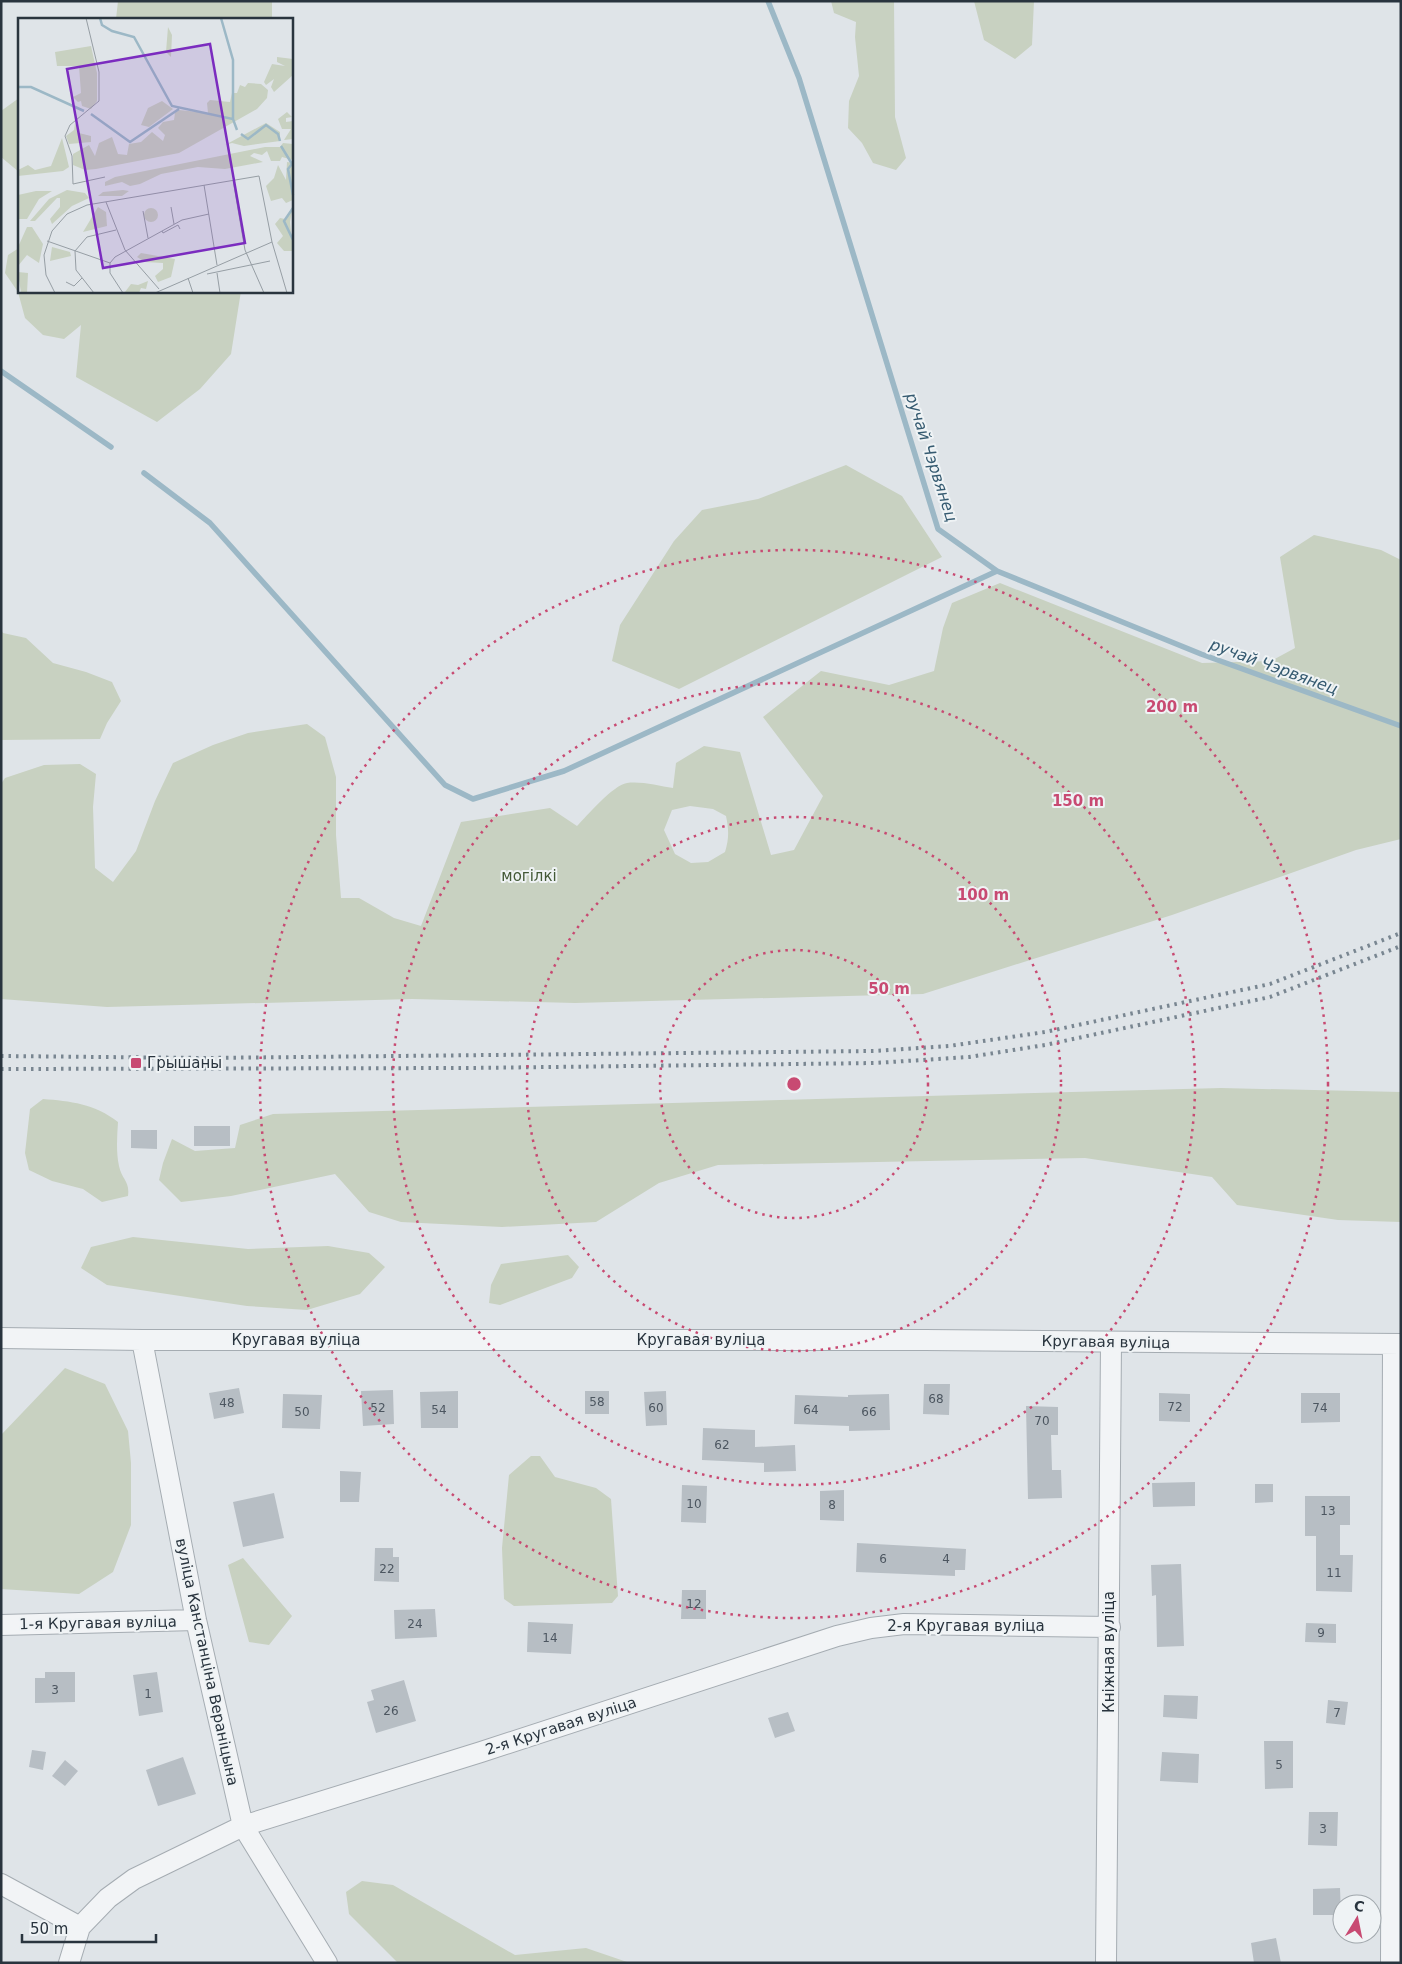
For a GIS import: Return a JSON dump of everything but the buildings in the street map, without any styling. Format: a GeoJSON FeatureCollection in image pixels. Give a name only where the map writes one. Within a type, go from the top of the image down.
{"type":"FeatureCollection","features":[{"type":"Feature","properties":{"kind":"street","name":"Кругавая вуліца"},"geometry":{"type":"LineString","coordinates":[[1,1338],[142,1340],[916,1340],[1397,1344]]}},
{"type":"Feature","properties":{"kind":"street","name":"вуліца Канстанціна Вераніцына"},"geometry":{"type":"LineString","coordinates":[[142,1340],[196,1620],[243,1826],[327,1963]]}},
{"type":"Feature","properties":{"kind":"street","name":"Кніжная вуліца"},"geometry":{"type":"LineString","coordinates":[[1106,1963],[1111,1342]]}},
{"type":"Feature","properties":{"kind":"street"},"geometry":{"type":"LineString","coordinates":[[1391,1963],[1397,1344]]}},
{"type":"Feature","properties":{"kind":"street","name":"1-я Кругавая вуліца"},"geometry":{"type":"LineString","coordinates":[[1,1625],[196,1620]]}},
{"type":"Feature","properties":{"kind":"street","name":"2-я Кругавая вуліца"},"geometry":{"type":"LineString","coordinates":[[69,1963],[80,1927],[108,1898],[134,1879],[243,1826],[481,1752],[837,1636],[871,1628],[904,1624],[1110,1627]]}},
{"type":"Feature","properties":{"kind":"street"},"geometry":{"type":"LineString","coordinates":[[1,1884],[80,1927]]}},
{"type":"Feature","properties":{"kind":"green space"},"geometry":{"type":"Polygon","coordinates":[[[118,1],[272,1],[272,18],[116,18],[118,1]]]}},
{"type":"Feature","properties":{"kind":"green space"},"geometry":{"type":"Polygon","coordinates":[[[831,1],[894,1],[895,117],[906,158],[896,170],[873,163],[862,143],[848,128],[849,101],[859,76],[855,37],[856,22],[834,13],[831,1]]]}},
{"type":"Feature","properties":{"kind":"green space"},"geometry":{"type":"Polygon","coordinates":[[[974,1],[1034,1],[1032,45],[1015,59],[984,40],[974,1]]]}},
{"type":"Feature","properties":{"kind":"green space"},"geometry":{"type":"Polygon","coordinates":[[[18,99],[18,171],[1,157],[1,111],[18,99]]]}},
{"type":"Feature","properties":{"kind":"green space"},"geometry":{"type":"Polygon","coordinates":[[[18,249],[18,292],[5,273],[8,255],[18,249]]]}},
{"type":"Feature","properties":{"kind":"green space"},"geometry":{"type":"Polygon","coordinates":[[[18,292],[241,292],[231,354],[200,389],[157,422],[76,377],[81,325],[64,339],[43,335],[25,318],[18,292]]]}},
{"type":"Feature","properties":{"kind":"green space"},"geometry":{"type":"Polygon","coordinates":[[[846,465],[902,496],[942,557],[679,689],[612,661],[620,625],[674,541],[702,510],[758,499],[846,465]]]}},
{"type":"Feature","properties":{"kind":"green space","name":"могілкі"},"geometry":{"type":"Polygon","coordinates":[[[1314,535],[1381,550],[1401,560],[1401,839],[1356,850],[1172,915],[923,994],[575,1003],[412,999],[107,1007],[1,999],[1,784],[5,778],[44,765],[80,764],[96,774],[93,807],[95,868],[113,882],[136,851],[155,801],[173,763],[213,745],[248,733],[307,724],[325,737],[336,777],[336,835],[341,898],[359,898],[394,918],[421,926],[461,822],[550,808],[577,826],[608,795],[621,785],[638,783],[673,788],[676,763],[704,746],[740,752],[771,855],[794,850],[823,796],[763,717],[821,671],[889,685],[934,671],[943,628],[952,603],[1000,583],[1202,663],[1271,661],[1295,648],[1280,557],[1314,535]],[[690,806],[672,810],[664,830],[675,854],[691,863],[708,862],[725,852],[728,834],[726,816],[713,809],[690,806]]]}},
{"type":"Feature","properties":{"kind":"green space"},"geometry":{"type":"Polygon","coordinates":[[[1,630],[3,633],[26,638],[53,663],[86,672],[112,682],[121,701],[107,723],[100,739],[1,740],[1,630]]]}},
{"type":"Feature","properties":{"kind":"green space"},"geometry":{"type":"Polygon","coordinates":[[[1221,1088],[1401,1092],[1401,1222],[1338,1220],[1237,1205],[1212,1177],[1085,1158],[718,1165],[659,1183],[596,1222],[502,1227],[401,1222],[369,1212],[335,1174],[231,1196],[181,1202],[159,1180],[172,1139],[195,1151],[235,1148],[240,1125],[273,1114],[1221,1088]]]}},
{"type":"Feature","properties":{"kind":"green space"},"geometry":{"type":"Polygon","coordinates":[[[43,1099],[82,1104],[100,1111],[118,1122],[118,1161],[120,1171],[128,1187],[128,1196],[102,1202],[83,1189],[52,1181],[29,1170],[25,1153],[30,1109],[43,1099]]]}},
{"type":"Feature","properties":{"kind":"green space"},"geometry":{"type":"Polygon","coordinates":[[[133,1237],[248,1249],[328,1246],[369,1253],[385,1267],[360,1294],[307,1310],[247,1306],[107,1285],[81,1268],[91,1247],[133,1237]]]}},
{"type":"Feature","properties":{"kind":"green space"},"geometry":{"type":"Polygon","coordinates":[[[568,1255],[579,1267],[572,1278],[500,1305],[489,1303],[491,1285],[501,1264],[568,1255]]]}},
{"type":"Feature","properties":{"kind":"green space"},"geometry":{"type":"Polygon","coordinates":[[[65,1368],[105,1384],[128,1431],[131,1463],[131,1525],[113,1572],[79,1594],[1,1589],[1,1435],[65,1368]]]}},
{"type":"Feature","properties":{"kind":"green space"},"geometry":{"type":"Polygon","coordinates":[[[531,1456],[540,1456],[555,1477],[596,1488],[611,1499],[618,1596],[612,1603],[514,1606],[504,1599],[502,1548],[509,1475],[531,1456]]]}},
{"type":"Feature","properties":{"kind":"green space"},"geometry":{"type":"Polygon","coordinates":[[[243,1558],[292,1616],[269,1645],[249,1642],[228,1565],[243,1558]]]}},
{"type":"Feature","properties":{"kind":"green space"},"geometry":{"type":"Polygon","coordinates":[[[362,1881],[393,1885],[515,1955],[586,1948],[630,1963],[398,1963],[349,1914],[346,1892],[362,1881]]]}},
{"type":"Feature","properties":{"kind":"waterway","name":"ручай Чэрвянец"},"geometry":{"type":"LineString","coordinates":[[768,1],[799,78],[938,529],[997,571],[1201,654],[1401,726]]}},
{"type":"Feature","properties":{"kind":"waterway"},"geometry":{"type":"LineString","coordinates":[[1,371],[111,447]]}},
{"type":"Feature","properties":{"kind":"waterway"},"geometry":{"type":"LineString","coordinates":[[144,473],[210,523],[445,785],[473,799],[564,771],[997,571]]}},
{"type":"Feature","properties":{"kind":"railway"},"geometry":{"type":"LineString","coordinates":[[1,1056],[205,1058],[875,1051],[949,1046],[1045,1032],[1270,984],[1401,933]]}},
{"type":"Feature","properties":{"kind":"railway"},"geometry":{"type":"LineString","coordinates":[[1,1069],[470,1068],[875,1063],[969,1057],[1045,1045],[1270,997],[1401,946]]}},
{"type":"Feature","properties":{"kind":"place","name":"Грышаны"},"geometry":{"type":"Point","coordinates":[136,1063]}}]}
